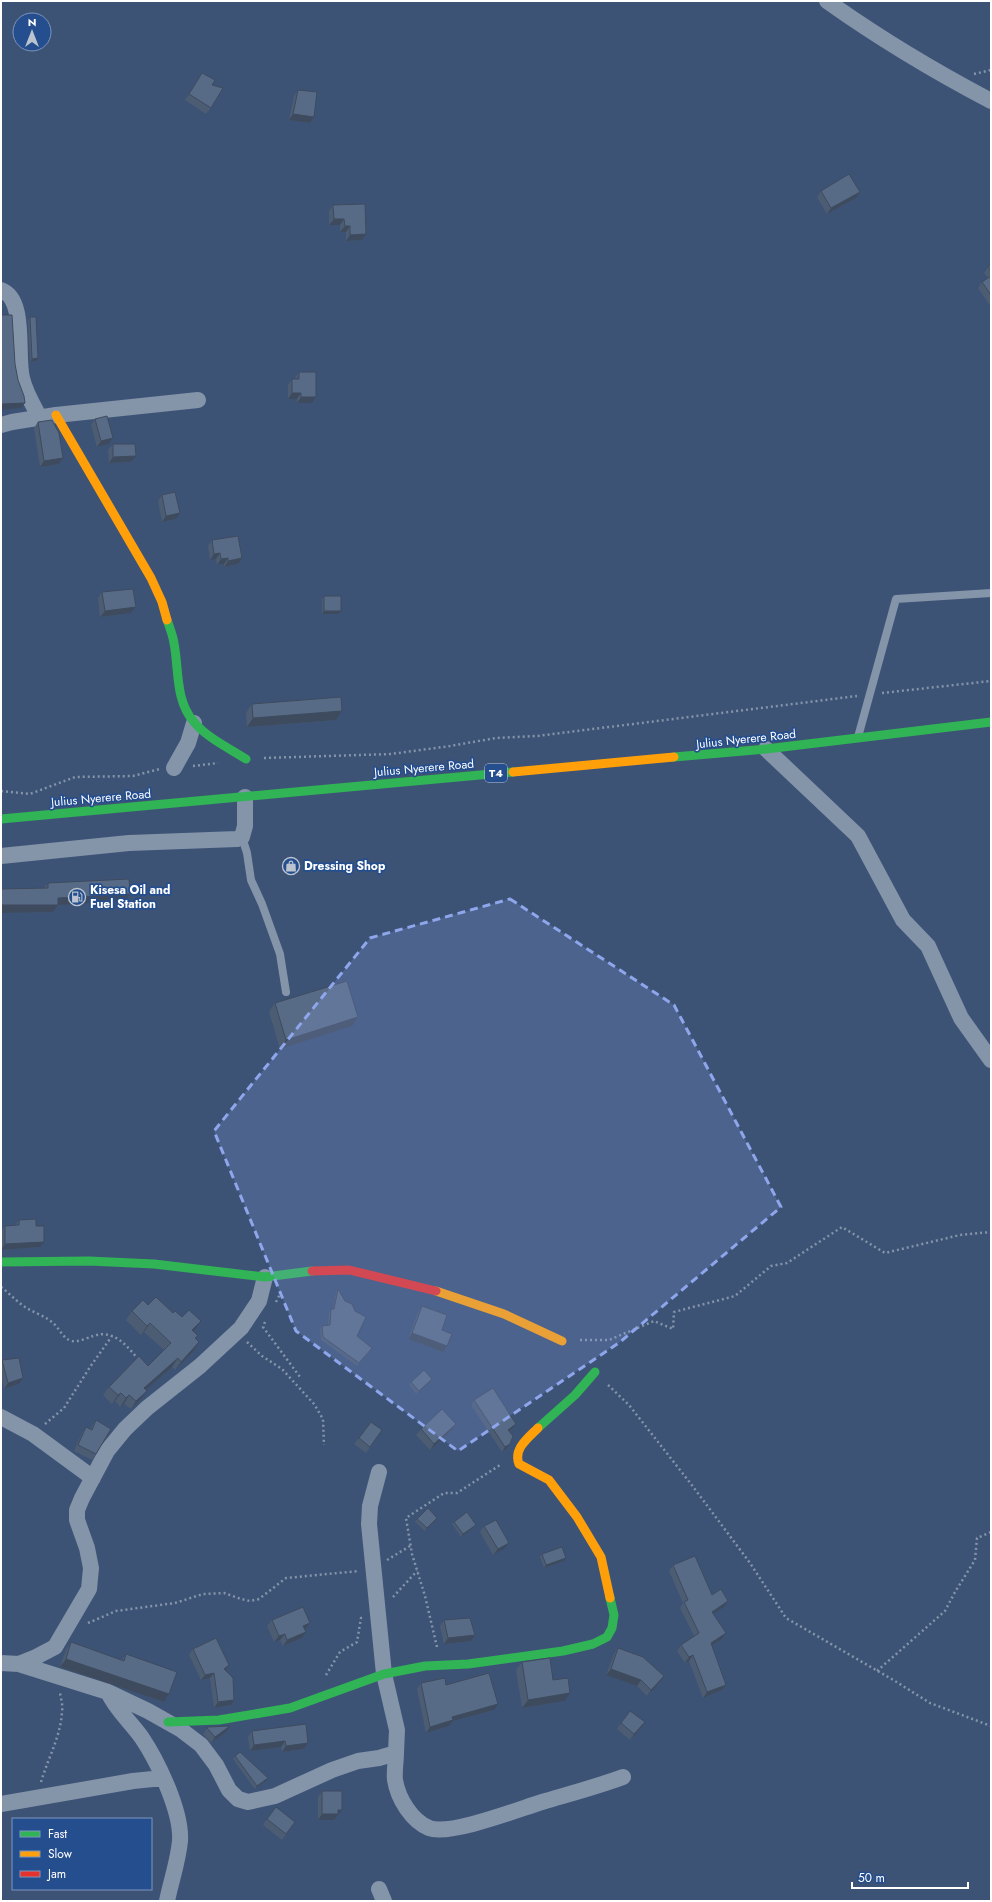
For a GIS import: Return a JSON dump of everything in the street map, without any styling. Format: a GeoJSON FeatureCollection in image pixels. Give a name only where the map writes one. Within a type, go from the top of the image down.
{"type":"FeatureCollection","features":[{"type":"Feature","properties":{"kind":"main road"},"geometry":{"type":"LineString","coordinates":[[56,415],[82,462],[151,578],[162,602],[174,643],[180,693],[187,713],[194,723],[246,759]]}},
{"type":"Feature","properties":{"kind":"main road","name":"Julius Nyerere Road"},"geometry":{"type":"LineString","coordinates":[[1,819],[766,749],[991,722]]}},
{"type":"Feature","properties":{"kind":"main road"},"geometry":{"type":"LineString","coordinates":[[3,1263],[89,1261],[154,1264],[265,1277],[306,1271],[349,1270],[448,1294],[504,1314],[562,1341]]}},
{"type":"Feature","properties":{"kind":"main road"},"geometry":{"type":"LineString","coordinates":[[168,1722],[219,1720],[290,1708],[384,1674],[425,1666],[468,1664],[563,1651],[593,1644],[607,1638],[612,1628],[614,1615],[601,1557],[577,1517],[549,1480],[519,1464],[517,1458],[519,1449],[529,1437],[554,1412],[575,1395],[595,1372]]}},
{"type":"Feature","properties":{"kind":"street"},"geometry":{"type":"LineString","coordinates":[[827,1],[872,33],[950,79],[991,101]]}},
{"type":"Feature","properties":{"kind":"street"},"geometry":{"type":"LineString","coordinates":[[1,290],[8,292],[16,305],[19,326],[19,360],[22,379],[40,418]]}},
{"type":"Feature","properties":{"kind":"street"},"geometry":{"type":"LineString","coordinates":[[1,425],[56,415],[198,400]]}},
{"type":"Feature","properties":{"kind":"street"},"geometry":{"type":"LineString","coordinates":[[174,768],[188,743],[194,723]]}},
{"type":"Feature","properties":{"kind":"street"},"geometry":{"type":"LineString","coordinates":[[766,749],[858,836],[903,920],[928,946],[962,1018],[991,1060]]}},
{"type":"Feature","properties":{"kind":"street"},"geometry":{"type":"LineString","coordinates":[[1,856],[129,843],[237,839],[242,837],[246,826],[245,797]]}},
{"type":"Feature","properties":{"kind":"street"},"geometry":{"type":"LineString","coordinates":[[19,1664],[55,1647],[89,1589],[91,1568],[87,1548],[77,1520],[77,1510],[107,1451],[125,1429],[147,1408],[200,1366],[241,1328],[259,1301],[265,1277]]}},
{"type":"Feature","properties":{"kind":"street"},"geometry":{"type":"LineString","coordinates":[[1,1417],[33,1434],[93,1478]]}},
{"type":"Feature","properties":{"kind":"street"},"geometry":{"type":"LineString","coordinates":[[379,1472],[370,1506],[369,1524],[377,1613],[384,1674],[397,1730],[395,1780],[399,1794],[416,1821],[430,1829],[446,1829],[486,1820],[602,1785],[623,1777]]}},
{"type":"Feature","properties":{"kind":"street"},"geometry":{"type":"LineString","coordinates":[[1,1664],[19,1664],[108,1692],[168,1722],[201,1745],[216,1765],[229,1790],[238,1799],[248,1802],[275,1796],[332,1770],[358,1761],[379,1758],[396,1753]]}},
{"type":"Feature","properties":{"kind":"street"},"geometry":{"type":"LineString","coordinates":[[108,1692],[114,1704],[133,1725],[152,1753],[176,1812],[180,1839],[177,1864],[167,1901]]}},
{"type":"Feature","properties":{"kind":"street"},"geometry":{"type":"LineString","coordinates":[[1,1804],[133,1781],[163,1778]]}},
{"type":"Feature","properties":{"kind":"lane"},"geometry":{"type":"LineString","coordinates":[[858,738],[896,599],[991,593]]}},
{"type":"Feature","properties":{"kind":"lane"},"geometry":{"type":"LineString","coordinates":[[242,837],[247,853],[251,880],[268,918],[280,954],[286,992]]}},
{"type":"Feature","properties":{"kind":"path"},"geometry":{"type":"LineString","coordinates":[[1,791],[30,794],[75,777],[133,776],[166,768],[246,759],[391,754],[496,738],[537,736],[991,681]]}},
{"type":"Feature","properties":{"kind":"path"},"geometry":{"type":"LineString","coordinates":[[562,1341],[609,1340],[654,1321],[673,1329],[674,1312],[735,1296],[771,1266],[787,1263],[842,1227],[885,1253],[960,1235],[991,1232]]}},
{"type":"Feature","properties":{"kind":"path"},"geometry":{"type":"LineString","coordinates":[[1,1287],[26,1308],[43,1316],[54,1324],[63,1336],[71,1341],[83,1340],[98,1334],[112,1336],[122,1340],[142,1363]]}},
{"type":"Feature","properties":{"kind":"path"},"geometry":{"type":"LineString","coordinates":[[274,1306],[281,1292],[287,1287]]}},
{"type":"Feature","properties":{"kind":"path"},"geometry":{"type":"LineString","coordinates":[[267,1320],[263,1327],[300,1377]]}},
{"type":"Feature","properties":{"kind":"path"},"geometry":{"type":"LineString","coordinates":[[241,1328],[249,1345],[262,1356],[282,1369],[314,1404],[323,1419],[324,1445]]}},
{"type":"Feature","properties":{"kind":"path"},"geometry":{"type":"LineString","coordinates":[[33,1434],[64,1408],[112,1336]]}},
{"type":"Feature","properties":{"kind":"path"},"geometry":{"type":"LineString","coordinates":[[595,1372],[629,1405],[686,1478],[750,1563],[786,1618],[930,1703],[991,1726]]}},
{"type":"Feature","properties":{"kind":"path"},"geometry":{"type":"LineString","coordinates":[[440,1665],[429,1611],[410,1546],[406,1518],[444,1493],[457,1493],[495,1467],[517,1458]]}},
{"type":"Feature","properties":{"kind":"path"},"geometry":{"type":"LineString","coordinates":[[877,1671],[945,1610],[954,1592],[975,1560],[977,1538],[991,1532]]}},
{"type":"Feature","properties":{"kind":"path"},"geometry":{"type":"LineString","coordinates":[[64,1634],[116,1611],[175,1603],[203,1594],[224,1593],[250,1601],[259,1599],[286,1578],[373,1569],[410,1546]]}},
{"type":"Feature","properties":{"kind":"path"},"geometry":{"type":"LineString","coordinates":[[312,1700],[340,1652],[356,1642],[361,1618],[377,1613],[417,1571]]}},
{"type":"Feature","properties":{"kind":"path"},"geometry":{"type":"LineString","coordinates":[[34,1798],[57,1739],[62,1719],[63,1709],[58,1676]]}},
{"type":"Feature","properties":{"kind":"highlighted area"},"geometry":{"type":"Polygon","coordinates":[[[510,899],[674,1005],[781,1207],[620,1342],[458,1451],[296,1331],[214,1131],[370,938],[510,899]]]}},
{"type":"Feature","properties":{"kind":"building"},"geometry":{"type":"Polygon","coordinates":[[[202,73],[215,80],[212,85],[223,88],[211,108],[189,94],[202,73]]]}},
{"type":"Feature","properties":{"kind":"building"},"geometry":{"type":"Polygon","coordinates":[[[298,90],[317,92],[314,117],[293,114],[298,90]]]}},
{"type":"Feature","properties":{"kind":"building"},"geometry":{"type":"Polygon","coordinates":[[[849,174],[860,192],[831,208],[821,191],[849,174]]]}},
{"type":"Feature","properties":{"kind":"building"},"geometry":{"type":"Polygon","coordinates":[[[365,204],[366,234],[350,235],[350,226],[345,226],[344,219],[334,219],[333,205],[365,204]]]}},
{"type":"Feature","properties":{"kind":"building"},"geometry":{"type":"Polygon","coordinates":[[[991,276],[991,295],[982,282],[991,276]]]}},
{"type":"Feature","properties":{"kind":"building"},"geometry":{"type":"Polygon","coordinates":[[[1,315],[12,315],[15,364],[25,403],[1,404],[1,315]]]}},
{"type":"Feature","properties":{"kind":"building"},"geometry":{"type":"Polygon","coordinates":[[[30,317],[36,317],[38,358],[32,359],[30,317]]]}},
{"type":"Feature","properties":{"kind":"building"},"geometry":{"type":"Polygon","coordinates":[[[299,372],[316,372],[316,397],[301,397],[301,393],[292,393],[292,379],[299,379],[299,372]]]}},
{"type":"Feature","properties":{"kind":"building"},"geometry":{"type":"Polygon","coordinates":[[[107,416],[113,438],[101,441],[95,419],[107,416]]]}},
{"type":"Feature","properties":{"kind":"building"},"geometry":{"type":"Polygon","coordinates":[[[52,420],[59,433],[63,458],[44,461],[38,422],[52,420]]]}},
{"type":"Feature","properties":{"kind":"building"},"geometry":{"type":"Polygon","coordinates":[[[113,444],[135,444],[136,456],[113,457],[113,444]]]}},
{"type":"Feature","properties":{"kind":"building"},"geometry":{"type":"Polygon","coordinates":[[[175,492],[180,513],[166,516],[162,495],[175,492]]]}},
{"type":"Feature","properties":{"kind":"building"},"geometry":{"type":"Polygon","coordinates":[[[238,536],[242,558],[228,561],[228,558],[221,559],[220,553],[214,554],[212,540],[238,536]]]}},
{"type":"Feature","properties":{"kind":"building"},"geometry":{"type":"Polygon","coordinates":[[[133,589],[136,607],[105,611],[102,592],[133,589]]]}},
{"type":"Feature","properties":{"kind":"building"},"geometry":{"type":"Polygon","coordinates":[[[324,596],[341,596],[341,611],[324,611],[324,596]]]}},
{"type":"Feature","properties":{"kind":"building"},"geometry":{"type":"Polygon","coordinates":[[[341,697],[342,711],[253,718],[252,704],[341,697]]]}},
{"type":"Feature","properties":{"kind":"building"},"geometry":{"type":"Polygon","coordinates":[[[129,879],[130,894],[58,898],[58,905],[1,905],[1,889],[48,888],[48,883],[129,879]]]}},
{"type":"Feature","properties":{"kind":"building"},"geometry":{"type":"Polygon","coordinates":[[[347,981],[358,1017],[286,1040],[275,1003],[347,981]]]}},
{"type":"Feature","properties":{"kind":"building"},"geometry":{"type":"Polygon","coordinates":[[[36,1219],[36,1226],[44,1226],[44,1242],[5,1244],[5,1226],[19,1225],[19,1220],[36,1219]]]}},
{"type":"Feature","properties":{"kind":"building"},"geometry":{"type":"Polygon","coordinates":[[[338,1289],[345,1301],[352,1304],[355,1311],[366,1317],[357,1336],[372,1348],[359,1363],[323,1337],[322,1326],[330,1325],[331,1309],[334,1309],[338,1289]]]}},
{"type":"Feature","properties":{"kind":"building"},"geometry":{"type":"Polygon","coordinates":[[[156,1297],[173,1313],[175,1311],[182,1317],[189,1310],[201,1321],[192,1330],[198,1336],[195,1338],[199,1342],[181,1362],[178,1358],[144,1388],[147,1391],[136,1401],[129,1395],[126,1398],[121,1393],[118,1395],[109,1387],[139,1356],[148,1366],[171,1343],[150,1323],[147,1326],[132,1311],[143,1300],[148,1305],[156,1297]]]}},
{"type":"Feature","properties":{"kind":"building"},"geometry":{"type":"Polygon","coordinates":[[[422,1306],[447,1315],[442,1330],[452,1334],[447,1346],[412,1333],[422,1306]]]}},
{"type":"Feature","properties":{"kind":"building"},"geometry":{"type":"Polygon","coordinates":[[[19,1358],[23,1378],[8,1383],[2,1360],[19,1358]]]}},
{"type":"Feature","properties":{"kind":"building"},"geometry":{"type":"Polygon","coordinates":[[[424,1370],[432,1379],[419,1391],[411,1382],[424,1370]]]}},
{"type":"Feature","properties":{"kind":"building"},"geometry":{"type":"Polygon","coordinates":[[[493,1388],[516,1424],[508,1430],[513,1436],[510,1444],[505,1447],[474,1400],[493,1388]]]}},
{"type":"Feature","properties":{"kind":"building"},"geometry":{"type":"Polygon","coordinates":[[[442,1409],[456,1424],[434,1444],[421,1429],[442,1409]]]}},
{"type":"Feature","properties":{"kind":"building"},"geometry":{"type":"Polygon","coordinates":[[[96,1420],[111,1429],[96,1454],[78,1445],[86,1427],[92,1430],[96,1420]]]}},
{"type":"Feature","properties":{"kind":"building"},"geometry":{"type":"Polygon","coordinates":[[[371,1422],[382,1430],[370,1447],[359,1438],[371,1422]]]}},
{"type":"Feature","properties":{"kind":"building"},"geometry":{"type":"Polygon","coordinates":[[[428,1508],[437,1518],[427,1528],[417,1519],[428,1508]]]}},
{"type":"Feature","properties":{"kind":"building"},"geometry":{"type":"Polygon","coordinates":[[[467,1512],[476,1525],[463,1534],[454,1522],[467,1512]]]}},
{"type":"Feature","properties":{"kind":"building"},"geometry":{"type":"Polygon","coordinates":[[[496,1520],[509,1543],[498,1549],[484,1526],[496,1520]]]}},
{"type":"Feature","properties":{"kind":"building"},"geometry":{"type":"Polygon","coordinates":[[[562,1547],[566,1558],[546,1565],[542,1554],[562,1547]]]}},
{"type":"Feature","properties":{"kind":"building"},"geometry":{"type":"Polygon","coordinates":[[[695,1556],[712,1595],[721,1589],[728,1601],[712,1612],[726,1633],[711,1643],[726,1685],[707,1692],[693,1655],[689,1657],[681,1645],[699,1633],[684,1602],[688,1600],[673,1565],[695,1556]]]}},
{"type":"Feature","properties":{"kind":"building"},"geometry":{"type":"Polygon","coordinates":[[[303,1607],[310,1623],[303,1626],[306,1632],[287,1640],[285,1634],[279,1636],[272,1620],[303,1607]]]}},
{"type":"Feature","properties":{"kind":"building"},"geometry":{"type":"Polygon","coordinates":[[[470,1618],[475,1635],[448,1638],[444,1620],[470,1618]]]}},
{"type":"Feature","properties":{"kind":"building"},"geometry":{"type":"Polygon","coordinates":[[[216,1638],[229,1665],[224,1669],[233,1678],[234,1700],[218,1702],[214,1673],[205,1675],[193,1649],[216,1638]]]}},
{"type":"Feature","properties":{"kind":"building"},"geometry":{"type":"Polygon","coordinates":[[[71,1642],[124,1661],[126,1654],[177,1672],[169,1694],[66,1659],[71,1642]]]}},
{"type":"Feature","properties":{"kind":"building"},"geometry":{"type":"Polygon","coordinates":[[[618,1648],[643,1657],[664,1676],[651,1690],[641,1680],[611,1669],[618,1648]]]}},
{"type":"Feature","properties":{"kind":"building"},"geometry":{"type":"Polygon","coordinates":[[[550,1658],[553,1680],[568,1678],[570,1693],[528,1700],[522,1662],[550,1658]]]}},
{"type":"Feature","properties":{"kind":"building"},"geometry":{"type":"Polygon","coordinates":[[[489,1673],[498,1704],[452,1717],[453,1720],[430,1727],[421,1683],[445,1678],[446,1685],[489,1673]]]}},
{"type":"Feature","properties":{"kind":"building"},"geometry":{"type":"Polygon","coordinates":[[[630,1711],[645,1722],[634,1734],[621,1723],[630,1711]]]}},
{"type":"Feature","properties":{"kind":"building"},"geometry":{"type":"Polygon","coordinates":[[[306,1724],[308,1743],[286,1746],[285,1741],[254,1745],[252,1731],[306,1724]]]}},
{"type":"Feature","properties":{"kind":"building"},"geometry":{"type":"Polygon","coordinates":[[[230,1726],[215,1737],[207,1728],[208,1727],[230,1726]]]}},
{"type":"Feature","properties":{"kind":"building"},"geometry":{"type":"Polygon","coordinates":[[[240,1752],[268,1778],[257,1786],[235,1756],[240,1752]]]}},
{"type":"Feature","properties":{"kind":"building"},"geometry":{"type":"Polygon","coordinates":[[[322,1791],[342,1791],[342,1810],[338,1810],[338,1814],[322,1814],[322,1791]]]}},
{"type":"Feature","properties":{"kind":"building"},"geometry":{"type":"Polygon","coordinates":[[[276,1807],[295,1822],[286,1834],[267,1819],[276,1807]]]}},
{"type":"Feature","properties":{"kind":"traffic: fast"},"geometry":{"type":"LineString","coordinates":[[167,620],[174,640],[181,695],[188,714],[205,733],[246,759]]}},
{"type":"Feature","properties":{"kind":"traffic: fast"},"geometry":{"type":"LineString","coordinates":[[674,757],[766,749],[991,722]]}},
{"type":"Feature","properties":{"kind":"traffic: fast"},"geometry":{"type":"LineString","coordinates":[[1,819],[513,772]]}},
{"type":"Feature","properties":{"kind":"traffic: fast"},"geometry":{"type":"LineString","coordinates":[[1,1262],[89,1261],[154,1264],[265,1277],[312,1271]]}},
{"type":"Feature","properties":{"kind":"traffic: fast"},"geometry":{"type":"LineString","coordinates":[[538,1428],[575,1395],[595,1372]]}},
{"type":"Feature","properties":{"kind":"traffic: fast"},"geometry":{"type":"LineString","coordinates":[[168,1722],[219,1720],[290,1708],[384,1674],[425,1666],[468,1664],[563,1651],[593,1644],[607,1637],[612,1628],[614,1615],[610,1598]]}},
{"type":"Feature","properties":{"kind":"traffic: slow"},"geometry":{"type":"LineString","coordinates":[[56,415],[151,578],[162,602],[167,620]]}},
{"type":"Feature","properties":{"kind":"traffic: slow"},"geometry":{"type":"LineString","coordinates":[[513,772],[674,757]]}},
{"type":"Feature","properties":{"kind":"traffic: slow"},"geometry":{"type":"LineString","coordinates":[[436,1291],[504,1314],[562,1341]]}},
{"type":"Feature","properties":{"kind":"traffic: slow"},"geometry":{"type":"LineString","coordinates":[[538,1428],[522,1444],[518,1453],[519,1464],[549,1480],[577,1517],[601,1557],[610,1598]]}},
{"type":"Feature","properties":{"kind":"traffic: jam"},"geometry":{"type":"LineString","coordinates":[[312,1271],[349,1270],[436,1291]]}},
{"type":"Feature","properties":{"kind":"place","name":"Dressing Shop"},"geometry":{"type":"Point","coordinates":[291,866]}},
{"type":"Feature","properties":{"kind":"place","name":"Kisesa Oil and Fuel Station"},"geometry":{"type":"Point","coordinates":[77,897]}}]}
